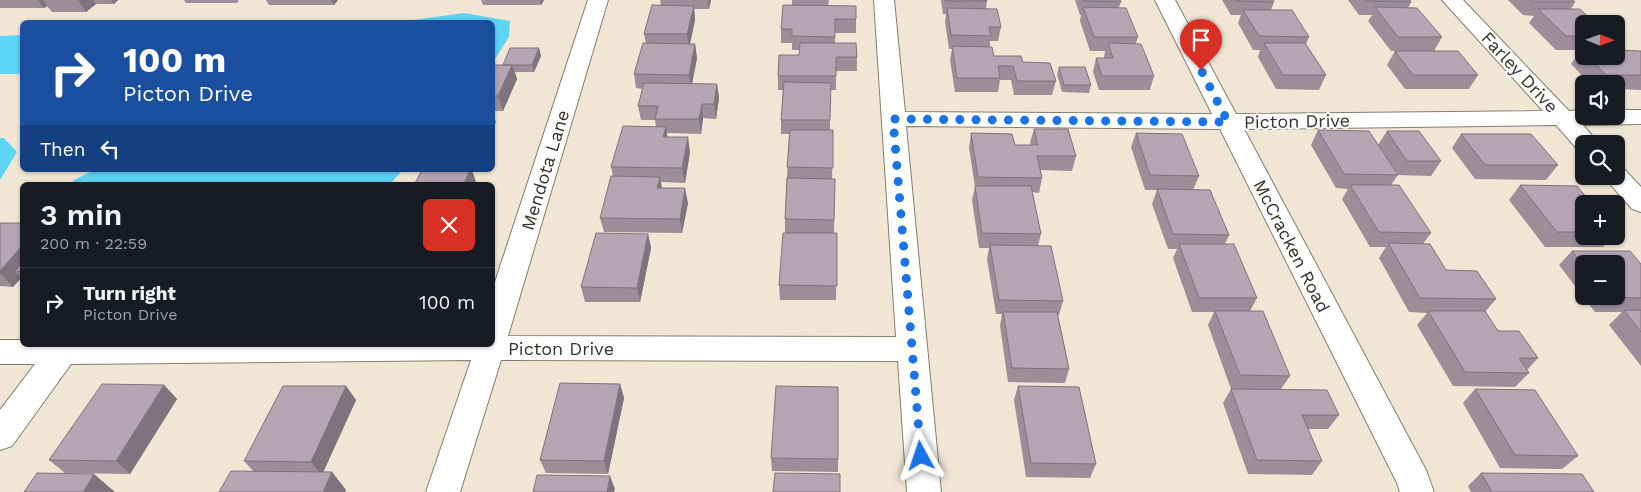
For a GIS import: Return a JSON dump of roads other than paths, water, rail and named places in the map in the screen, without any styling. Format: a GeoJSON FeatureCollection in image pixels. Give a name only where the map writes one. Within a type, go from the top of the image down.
{"type":"FeatureCollection","features":[{"type":"Feature","properties":{"kind":"street","name":"Mendota Lane"},"geometry":{"type":"LineString","coordinates":[[495,331],[598,0]]}},
{"type":"Feature","properties":{"kind":"street"},"geometry":{"type":"LineString","coordinates":[[884,0],[924,492]]}},
{"type":"Feature","properties":{"kind":"street","name":"McCracken Road"},"geometry":{"type":"LineString","coordinates":[[1165,0],[1414,481],[1417,492]]}},
{"type":"Feature","properties":{"kind":"street","name":"Farley Drive"},"geometry":{"type":"LineString","coordinates":[[1452,0],[1579,135]]}},
{"type":"Feature","properties":{"kind":"street","name":"Picton Drive"},"geometry":{"type":"LineString","coordinates":[[893,119],[1228,122],[1641,117]]}},
{"type":"Feature","properties":{"kind":"street"},"geometry":{"type":"LineString","coordinates":[[1625,185],[1641,202]]}},
{"type":"Feature","properties":{"kind":"street","name":"Picton Drive"},"geometry":{"type":"LineString","coordinates":[[495,344],[912,349]]}},
{"type":"Feature","properties":{"kind":"street","name":"Picton Drive"},"geometry":{"type":"LineString","coordinates":[[0,352],[330,347]]}},
{"type":"Feature","properties":{"kind":"street","name":"Mendota Lane"},"geometry":{"type":"LineString","coordinates":[[443,492],[490,347]]}},
{"type":"Feature","properties":{"kind":"street"},"geometry":{"type":"LineString","coordinates":[[0,436],[62,352]]}},
{"type":"Feature","properties":{"kind":"water"},"geometry":{"type":"Polygon","coordinates":[[[464,13],[510,21],[509,37],[495,59],[495,20],[413,20],[464,13]]]}},
{"type":"Feature","properties":{"kind":"water"},"geometry":{"type":"Polygon","coordinates":[[[20,35],[20,74],[0,74],[0,36],[20,35]]]}},
{"type":"Feature","properties":{"kind":"water"},"geometry":{"type":"Polygon","coordinates":[[[0,138],[4,138],[17,152],[0,180],[0,138]]]}},
{"type":"Feature","properties":{"kind":"water"},"geometry":{"type":"Polygon","coordinates":[[[90,172],[401,172],[392,182],[73,182],[90,172]]]}}]}
